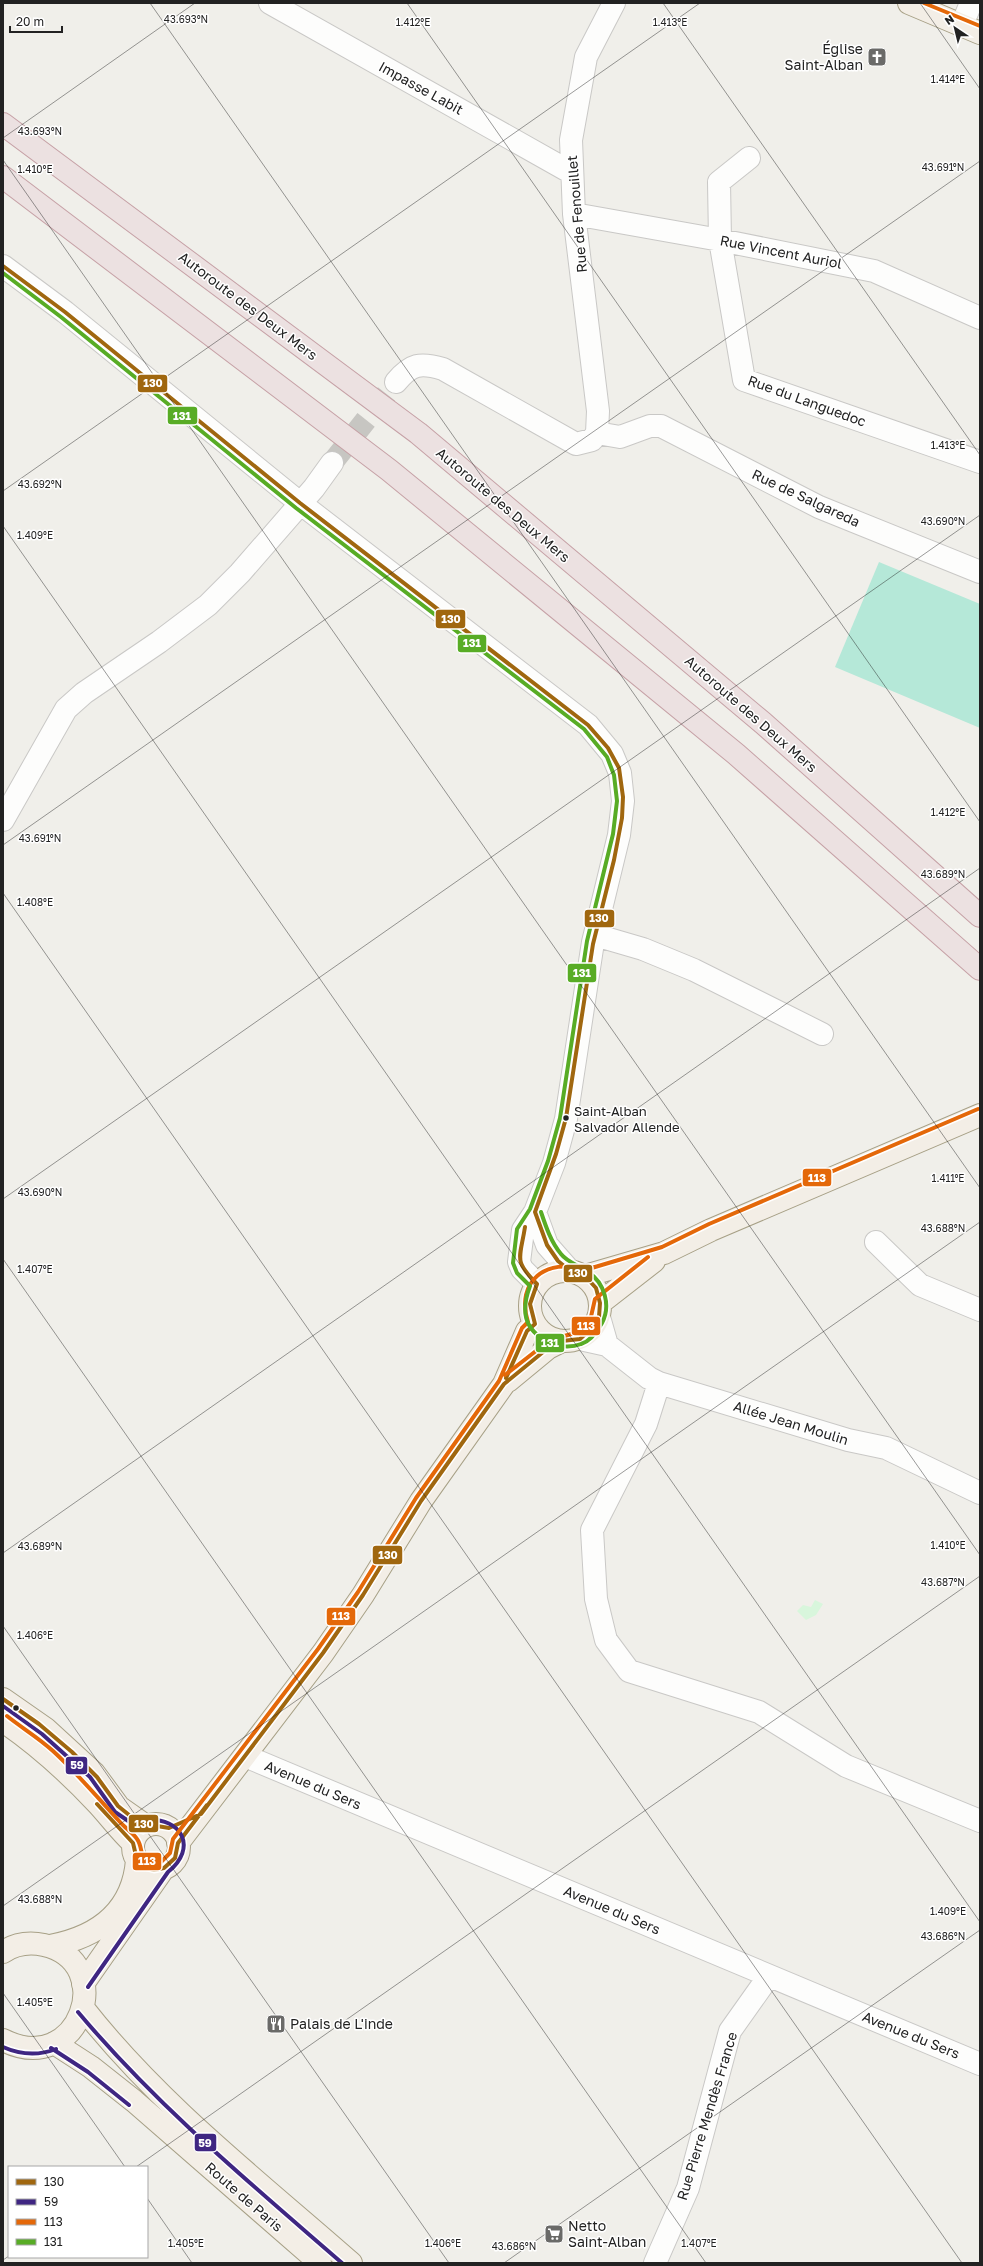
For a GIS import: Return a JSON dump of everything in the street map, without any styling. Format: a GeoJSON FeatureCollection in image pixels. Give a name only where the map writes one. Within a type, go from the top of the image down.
{"type":"FeatureCollection","features":[{"type":"Feature","properties":{"kind":"highway","name":"Autoroute des Deux Mers"},"geometry":{"type":"LineString","coordinates":[[3,124],[418,433],[763,723],[980,916]]}},
{"type":"Feature","properties":{"kind":"highway"},"geometry":{"type":"LineString","coordinates":[[3,177],[389,470],[736,754],[980,969]]}},
{"type":"Feature","properties":{"kind":"main road"},"geometry":{"type":"LineString","coordinates":[[909,3],[971,29]]}},
{"type":"Feature","properties":{"kind":"main road"},"geometry":{"type":"LineString","coordinates":[[571,1340],[545,1335],[535,1324],[532,1318],[530,1301],[538,1284],[551,1273],[577,1273],[664,1253],[719,1227],[980,1115]]}},
{"type":"Feature","properties":{"kind":"main road"},"geometry":{"type":"LineString","coordinates":[[504,1384],[548,1348],[589,1332],[600,1310],[664,1253]]}},
{"type":"Feature","properties":{"kind":"main road"},"geometry":{"type":"LineString","coordinates":[[577,1273],[596,1288],[600,1310]]}},
{"type":"Feature","properties":{"kind":"main road"},"geometry":{"type":"LineString","coordinates":[[174,1835],[201,1814],[323,1653],[363,1594],[422,1501],[504,1384],[527,1331],[535,1324]]}},
{"type":"Feature","properties":{"kind":"main road"},"geometry":{"type":"LineString","coordinates":[[3,1699],[46,1729],[94,1774],[119,1807],[146,1826]]}},
{"type":"Feature","properties":{"kind":"main road"},"geometry":{"type":"LineString","coordinates":[[3,1721],[48,1755],[69,1774],[135,1852],[144,1867],[154,1870],[164,1868]]}},
{"type":"Feature","properties":{"kind":"main road"},"geometry":{"type":"LineString","coordinates":[[5,1948],[27,1943],[50,1946],[73,1942],[86,1936],[112,1917],[128,1896],[135,1878],[137,1833],[146,1826],[162,1825],[174,1835],[176,1858],[164,1868],[83,1984]]}},
{"type":"Feature","properties":{"kind":"main road"},"geometry":{"type":"LineString","coordinates":[[3,2040],[25,2048],[37,2048],[54,2044],[73,2029],[83,2008],[83,1984],[77,1968],[70,1959],[50,1946]]}},
{"type":"Feature","properties":{"kind":"main road","name":"Route de Paris"},"geometry":{"type":"LineString","coordinates":[[83,2008],[117,2049],[157,2091],[351,2263]]}},
{"type":"Feature","properties":{"kind":"main road","name":"Route de Paris"},"geometry":{"type":"LineString","coordinates":[[54,2044],[91,2067],[134,2101],[320,2263]]}},
{"type":"Feature","properties":{"kind":"street","name":"Impasse Labit"},"geometry":{"type":"LineString","coordinates":[[270,3],[572,173]]}},
{"type":"Feature","properties":{"kind":"street","name":"Rue de Fenouillet"},"geometry":{"type":"LineString","coordinates":[[598,433],[598,411],[574,214],[571,140],[586,57],[614,3]]}},
{"type":"Feature","properties":{"kind":"street"},"geometry":{"type":"LineString","coordinates":[[971,3],[971,29]]}},
{"type":"Feature","properties":{"kind":"street"},"geometry":{"type":"LineString","coordinates":[[720,240],[719,182],[750,158]]}},
{"type":"Feature","properties":{"kind":"street","name":"Rue Vincent Auriol"},"geometry":{"type":"LineString","coordinates":[[574,214],[720,240],[874,271],[980,318]]}},
{"type":"Feature","properties":{"kind":"street","name":"Rue du Languedoc"},"geometry":{"type":"LineString","coordinates":[[720,240],[744,380],[980,462]]}},
{"type":"Feature","properties":{"kind":"street"},"geometry":{"type":"LineString","coordinates":[[3,266],[65,312],[300,503],[588,726],[612,754],[620,773],[623,801],[619,835],[595,935],[583,1002],[575,1066],[566,1119],[554,1163],[535,1212],[523,1230],[520,1262],[522,1269],[538,1284]]}},
{"type":"Feature","properties":{"kind":"street"},"geometry":{"type":"LineString","coordinates":[[396,382],[404,372],[413,366],[428,364],[443,369],[576,444],[592,440],[598,433]]}},
{"type":"Feature","properties":{"kind":"street","name":"Rue de Salgareda"},"geometry":{"type":"LineString","coordinates":[[598,433],[620,437],[650,426],[660,426],[819,507],[980,572]]}},
{"type":"Feature","properties":{"kind":"street"},"geometry":{"type":"LineString","coordinates":[[3,820],[66,710],[84,693],[159,642],[208,605],[240,573],[332,463]]}},
{"type":"Feature","properties":{"kind":"street"},"geometry":{"type":"LineString","coordinates":[[595,935],[643,949],[694,970],[822,1034]]}},
{"type":"Feature","properties":{"kind":"street"},"geometry":{"type":"LineString","coordinates":[[535,1212],[547,1245],[577,1273]]}},
{"type":"Feature","properties":{"kind":"street"},"geometry":{"type":"LineString","coordinates":[[876,1242],[920,1285],[980,1310]]}},
{"type":"Feature","properties":{"kind":"street"},"geometry":{"type":"LineString","coordinates":[[600,1310],[607,1345]]}},
{"type":"Feature","properties":{"kind":"street","name":"Allée Jean Moulin"},"geometry":{"type":"LineString","coordinates":[[571,1340],[607,1345],[649,1378],[659,1383],[848,1440],[886,1448],[980,1493]]}},
{"type":"Feature","properties":{"kind":"street"},"geometry":{"type":"LineString","coordinates":[[659,1383],[646,1424],[592,1530],[596,1599],[606,1640],[629,1671],[759,1712],[846,1766],[980,1820]]}},
{"type":"Feature","properties":{"kind":"street","name":"Avenue du Sers"},"geometry":{"type":"LineString","coordinates":[[245,1756],[980,2064]]}},
{"type":"Feature","properties":{"kind":"street","name":"Rue Pierre Mendès France"},"geometry":{"type":"LineString","coordinates":[[656,2263],[688,2188],[730,2031],[768,1976]]}},
{"type":"Feature","properties":{"kind":"green space"},"geometry":{"type":"Polygon","coordinates":[[[879,562],[980,604],[980,728],[835,667],[879,562]]]}},
{"type":"Feature","properties":{"kind":"green space"},"geometry":{"type":"Polygon","coordinates":[[[815,1600],[823,1604],[816,1615],[806,1620],[797,1611],[803,1605],[811,1607],[815,1600]]]}},
{"type":"Feature","properties":{"kind":"tunnel"},"geometry":{"type":"LineString","coordinates":[[332,463],[396,382]]}},
{"type":"Feature","properties":{"kind":"transit line","name":"113"},"geometry":{"type":"LineString","coordinates":[[924,3],[980,26]]}},
{"type":"Feature","properties":{"kind":"transit line","name":"130"},"geometry":{"type":"LineString","coordinates":[[3,266],[65,312],[300,503],[588,725],[608,748],[619,768],[623,797],[622,818],[614,860],[593,944],[566,1118],[556,1154],[535,1212],[547,1245],[558,1261],[569,1270],[585,1276],[596,1288],[600,1303],[599,1317],[596,1324],[580,1339],[562,1341],[548,1348],[504,1384],[421,1501],[363,1595],[323,1653],[201,1814],[169,1828],[139,1823],[118,1806],[97,1777],[72,1752],[39,1724],[3,1699]]}},
{"type":"Feature","properties":{"kind":"transit line","name":"131"},"geometry":{"type":"LineString","coordinates":[[3,273],[61,317],[296,508],[584,729],[607,757],[614,775],[617,801],[613,834],[587,941],[560,1118],[548,1161],[530,1209],[517,1229],[513,1263],[517,1273],[530,1286],[525,1311],[526,1318],[533,1331],[548,1342],[560,1346],[585,1343],[596,1333],[605,1316],[605,1295],[599,1282],[594,1277],[567,1260],[557,1249],[547,1229],[541,1212]]}},
{"type":"Feature","properties":{"kind":"transit line","name":"113"},"geometry":{"type":"LineString","coordinates":[[7,1716],[48,1746],[62,1759],[135,1837],[139,1843],[145,1860],[153,1863],[161,1862],[170,1853],[173,1839],[318,1649],[358,1592],[416,1498],[499,1381],[522,1328],[528,1322],[525,1307],[526,1295],[530,1284],[537,1276],[547,1270],[558,1267],[571,1267],[585,1270],[662,1247],[709,1224],[978,1109]]}},
{"type":"Feature","properties":{"kind":"transit line","name":"130"},"geometry":{"type":"LineString","coordinates":[[506,1378],[527,1331],[535,1324],[530,1304],[537,1284],[524,1269],[520,1258],[525,1227]]}},
{"type":"Feature","properties":{"kind":"transit line","name":"113"},"geometry":{"type":"LineString","coordinates":[[505,1375],[550,1340],[582,1331],[590,1321],[595,1299],[648,1257]]}},
{"type":"Feature","properties":{"kind":"transit line","name":"59"},"geometry":{"type":"LineString","coordinates":[[3,1706],[42,1734],[90,1777],[115,1812],[143,1831]]}},
{"type":"Feature","properties":{"kind":"transit line","name":"130"},"geometry":{"type":"LineString","coordinates":[[97,1804],[133,1843],[137,1860],[144,1867],[154,1870],[164,1868],[175,1858],[178,1843],[207,1805]]}},
{"type":"Feature","properties":{"kind":"transit line","name":"59"},"geometry":{"type":"LineString","coordinates":[[88,1987],[168,1872],[177,1863],[182,1853],[184,1844],[182,1836],[177,1829],[169,1823],[159,1820],[146,1820]]}},
{"type":"Feature","properties":{"kind":"transit line","name":"59"},"geometry":{"type":"LineString","coordinates":[[78,2012],[108,2046],[172,2112],[205,2143],[342,2263]]}},
{"type":"Feature","properties":{"kind":"transit line","name":"59"},"geometry":{"type":"LineString","coordinates":[[3,2047],[16,2052],[30,2054],[43,2053],[56,2049]]}},
{"type":"Feature","properties":{"kind":"transit line","name":"59"},"geometry":{"type":"LineString","coordinates":[[51,2048],[88,2072],[129,2105]]}},
{"type":"Feature","properties":{"kind":"place","name":"Église Saint-Alban"},"geometry":{"type":"Point","coordinates":[877,57]}},
{"type":"Feature","properties":{"kind":"place","name":"Saint-Alban Salvador Allende"},"geometry":{"type":"Point","coordinates":[566,1118]}},
{"type":"Feature","properties":{"kind":"place","name":"Palais de L'inde"},"geometry":{"type":"Point","coordinates":[276,2024]}},
{"type":"Feature","properties":{"kind":"place","name":"Netto Saint-Alban"},"geometry":{"type":"Point","coordinates":[554,2234]}}]}
